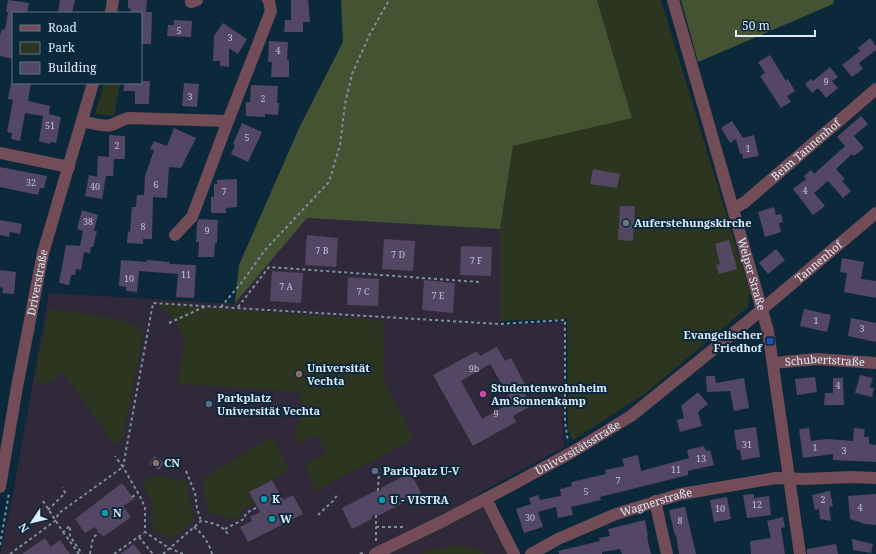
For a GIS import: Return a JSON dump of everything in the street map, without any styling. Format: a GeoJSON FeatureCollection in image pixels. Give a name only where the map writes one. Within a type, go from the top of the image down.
{"type":"FeatureCollection","features":[{"type":"Feature","properties":{"kind":"street"},"geometry":{"type":"LineString","coordinates":[[111,12],[113,0]]}},
{"type":"Feature","properties":{"kind":"street"},"geometry":{"type":"LineString","coordinates":[[175,235],[192,217],[271,11],[268,0]]}},
{"type":"Feature","properties":{"kind":"street","name":"Welper Straße"},"geometry":{"type":"LineString","coordinates":[[673,0],[768,331],[800,554]]}},
{"type":"Feature","properties":{"kind":"street","name":"Driverstraße"},"geometry":{"type":"LineString","coordinates":[[5,490],[34,297],[44,253],[93,84]]}},
{"type":"Feature","properties":{"kind":"street","name":"Beim Tannenhof"},"geometry":{"type":"LineString","coordinates":[[733,209],[745,202],[876,89]]}},
{"type":"Feature","properties":{"kind":"street"},"geometry":{"type":"LineString","coordinates":[[82,121],[100,126],[111,125],[129,118],[228,121]]}},
{"type":"Feature","properties":{"kind":"street"},"geometry":{"type":"LineString","coordinates":[[0,154],[69,167]]}},
{"type":"Feature","properties":{"kind":"street","name":"Tannenhof"},"geometry":{"type":"LineString","coordinates":[[761,310],[876,213]]}},
{"type":"Feature","properties":{"kind":"street","name":"Universitätsstraße"},"geometry":{"type":"LineString","coordinates":[[375,550],[486,499],[574,451],[631,416],[761,310]]}},
{"type":"Feature","properties":{"kind":"street","name":"Schubertstraße"},"geometry":{"type":"LineString","coordinates":[[773,363],[817,359],[876,363]]}},
{"type":"Feature","properties":{"kind":"street","name":"Wagnerstraße"},"geometry":{"type":"LineString","coordinates":[[531,554],[577,530],[616,514],[681,494],[776,478],[876,478]]}},
{"type":"Feature","properties":{"kind":"street"},"geometry":{"type":"LineString","coordinates":[[486,499],[514,554]]}},
{"type":"Feature","properties":{"kind":"street"},"geometry":{"type":"LineString","coordinates":[[655,501],[667,554]]}},
{"type":"Feature","properties":{"kind":"path"},"geometry":{"type":"LineString","coordinates":[[221,307],[242,282],[265,250],[329,182],[340,145],[345,104],[352,74],[370,34],[389,0]]}},
{"type":"Feature","properties":{"kind":"path"},"geometry":{"type":"LineString","coordinates":[[238,307],[269,267],[478,282]]}},
{"type":"Feature","properties":{"kind":"path"},"geometry":{"type":"LineString","coordinates":[[10,554],[55,521],[59,513],[123,468],[153,303],[499,324],[565,320],[565,422],[568,442],[574,451]]}},
{"type":"Feature","properties":{"kind":"path"},"geometry":{"type":"LineString","coordinates":[[169,323],[207,306]]}},
{"type":"Feature","properties":{"kind":"path"},"geometry":{"type":"LineString","coordinates":[[116,456],[138,493],[144,508],[145,532]]}},
{"type":"Feature","properties":{"kind":"path"},"geometry":{"type":"LineString","coordinates":[[186,471],[195,493],[201,521]]}},
{"type":"Feature","properties":{"kind":"path"},"geometry":{"type":"LineString","coordinates":[[378,491],[379,472]]}},
{"type":"Feature","properties":{"kind":"path"},"geometry":{"type":"LineString","coordinates":[[48,510],[65,493],[63,487]]}},
{"type":"Feature","properties":{"kind":"path"},"geometry":{"type":"LineString","coordinates":[[0,545],[5,490]]}},
{"type":"Feature","properties":{"kind":"path"},"geometry":{"type":"LineString","coordinates":[[132,497],[138,493]]}},
{"type":"Feature","properties":{"kind":"path"},"geometry":{"type":"LineString","coordinates":[[318,515],[334,500],[337,495]]}},
{"type":"Feature","properties":{"kind":"path"},"geometry":{"type":"LineString","coordinates":[[43,502],[79,554]]}},
{"type":"Feature","properties":{"kind":"path"},"geometry":{"type":"LineString","coordinates":[[225,529],[244,519],[246,513],[258,507]]}},
{"type":"Feature","properties":{"kind":"path"},"geometry":{"type":"LineString","coordinates":[[375,550],[376,515]]}},
{"type":"Feature","properties":{"kind":"path"},"geometry":{"type":"LineString","coordinates":[[163,554],[201,521],[212,522],[220,525],[225,529],[229,536]]}},
{"type":"Feature","properties":{"kind":"path"},"geometry":{"type":"LineString","coordinates":[[63,532],[68,526],[70,526],[70,536],[82,554]]}},
{"type":"Feature","properties":{"kind":"path"},"geometry":{"type":"LineString","coordinates":[[194,527],[202,534],[210,547],[212,554]]}},
{"type":"Feature","properties":{"kind":"path"},"geometry":{"type":"LineString","coordinates":[[376,527],[405,527]]}},
{"type":"Feature","properties":{"kind":"path"},"geometry":{"type":"LineString","coordinates":[[90,554],[93,538],[98,532]]}},
{"type":"Feature","properties":{"kind":"path"},"geometry":{"type":"LineString","coordinates":[[114,554],[145,532]]}},
{"type":"Feature","properties":{"kind":"path"},"geometry":{"type":"LineString","coordinates":[[145,532],[169,548],[183,554]]}},
{"type":"Feature","properties":{"kind":"path"},"geometry":{"type":"LineString","coordinates":[[139,537],[153,554]]}},
{"type":"Feature","properties":{"kind":"shaded area","name":"Universität Vechta"},"geometry":{"type":"Polygon","coordinates":[[[307,218],[500,229],[500,325],[565,322],[564,447],[476,495],[509,554],[0,554],[11,504],[49,293],[234,303],[307,218]]]}},
{"type":"Feature","properties":{"kind":"green space"},"geometry":{"type":"Polygon","coordinates":[[[341,0],[597,0],[632,118],[513,146],[500,229],[307,218],[235,303],[239,265],[300,126],[343,42],[341,0]]]}},
{"type":"Feature","properties":{"kind":"green space"},"geometry":{"type":"Polygon","coordinates":[[[597,0],[661,0],[750,292],[748,307],[646,393],[572,441],[568,429],[567,319],[499,321],[500,229],[513,146],[632,118],[597,0]]]}},
{"type":"Feature","properties":{"kind":"green space"},"geometry":{"type":"Polygon","coordinates":[[[681,0],[834,0],[833,4],[698,62],[681,0]]]}},
{"type":"Feature","properties":{"kind":"green space"},"geometry":{"type":"Polygon","coordinates":[[[104,84],[120,84],[114,116],[95,114],[104,84]]]}},
{"type":"Feature","properties":{"kind":"green space"},"geometry":{"type":"Polygon","coordinates":[[[159,304],[383,320],[385,384],[414,439],[316,491],[304,464],[326,454],[317,435],[297,444],[294,432],[302,417],[300,392],[178,384],[185,334],[179,333],[178,324],[174,317],[160,307],[159,304]]]}},
{"type":"Feature","properties":{"kind":"green space"},"geometry":{"type":"Polygon","coordinates":[[[49,308],[122,320],[144,330],[123,438],[115,445],[63,373],[46,384],[34,381],[49,308]]]}},
{"type":"Feature","properties":{"kind":"green space"},"geometry":{"type":"Polygon","coordinates":[[[272,437],[289,470],[250,492],[255,503],[242,510],[241,515],[232,519],[208,513],[202,479],[272,437]]]}},
{"type":"Feature","properties":{"kind":"green space"},"geometry":{"type":"Polygon","coordinates":[[[152,476],[186,481],[194,519],[179,534],[169,539],[152,526],[152,501],[142,485],[152,476]]]}},
{"type":"Feature","properties":{"kind":"green space"},"geometry":{"type":"Polygon","coordinates":[[[454,546],[475,549],[486,554],[421,554],[432,549],[454,546]]]}},
{"type":"Feature","properties":{"kind":"building"},"geometry":{"type":"Polygon","coordinates":[[[8,0],[29,3],[27,12],[12,12],[12,59],[0,56],[0,36],[2,29],[5,30],[8,12],[6,12],[8,0]]]}},
{"type":"Feature","properties":{"kind":"building"},"geometry":{"type":"Polygon","coordinates":[[[60,0],[75,0],[72,12],[58,12],[60,0]]]}},
{"type":"Feature","properties":{"kind":"building"},"geometry":{"type":"Polygon","coordinates":[[[128,0],[147,0],[146,12],[152,12],[151,44],[142,44],[142,12],[131,12],[131,9],[128,8],[128,0]]]}},
{"type":"Feature","properties":{"kind":"building"},"geometry":{"type":"Polygon","coordinates":[[[291,0],[308,0],[310,22],[303,22],[303,32],[284,32],[285,20],[291,20],[291,0]]]}},
{"type":"Feature","properties":{"kind":"building"},"geometry":{"type":"Polygon","coordinates":[[[174,20],[192,21],[191,37],[167,36],[168,25],[174,25],[174,20]]]}},
{"type":"Feature","properties":{"kind":"building"},"geometry":{"type":"Polygon","coordinates":[[[223,23],[247,39],[238,54],[229,48],[229,67],[220,66],[220,61],[213,61],[214,36],[223,23]]]}},
{"type":"Feature","properties":{"kind":"building"},"geometry":{"type":"Polygon","coordinates":[[[870,38],[876,46],[876,50],[859,63],[863,69],[852,77],[842,65],[860,51],[858,48],[870,38]]]}},
{"type":"Feature","properties":{"kind":"building"},"geometry":{"type":"Polygon","coordinates":[[[269,41],[288,42],[287,60],[289,60],[289,77],[271,77],[272,62],[268,62],[269,41]]]}},
{"type":"Feature","properties":{"kind":"building"},"geometry":{"type":"Polygon","coordinates":[[[770,55],[786,81],[788,79],[795,91],[787,96],[791,102],[781,108],[760,76],[765,73],[758,62],[770,55]]]}},
{"type":"Feature","properties":{"kind":"building"},"geometry":{"type":"Polygon","coordinates":[[[830,67],[838,77],[832,81],[838,88],[826,98],[818,88],[812,93],[805,84],[811,79],[813,81],[830,67]]]}},
{"type":"Feature","properties":{"kind":"building"},"geometry":{"type":"Polygon","coordinates":[[[142,81],[150,81],[149,104],[135,104],[135,91],[123,91],[125,84],[142,84],[142,81]]]}},
{"type":"Feature","properties":{"kind":"building"},"geometry":{"type":"Polygon","coordinates":[[[11,83],[31,84],[28,101],[50,106],[49,114],[61,117],[56,143],[51,142],[49,144],[39,141],[43,116],[25,113],[20,141],[11,139],[12,133],[7,132],[13,100],[8,99],[11,83]]]}},
{"type":"Feature","properties":{"kind":"building"},"geometry":{"type":"Polygon","coordinates":[[[184,83],[199,84],[197,107],[182,106],[184,83]]]}},
{"type":"Feature","properties":{"kind":"building"},"geometry":{"type":"Polygon","coordinates":[[[251,85],[278,86],[278,115],[265,114],[265,117],[246,116],[246,102],[250,102],[251,85]]]}},
{"type":"Feature","properties":{"kind":"building"},"geometry":{"type":"Polygon","coordinates":[[[861,116],[868,124],[854,136],[864,148],[854,156],[852,154],[836,169],[845,179],[842,181],[851,191],[843,198],[828,181],[814,193],[825,206],[813,215],[793,189],[806,179],[804,176],[811,170],[814,174],[845,146],[837,137],[861,116]]]}},
{"type":"Feature","properties":{"kind":"building"},"geometry":{"type":"Polygon","coordinates":[[[732,121],[743,138],[754,135],[759,156],[743,159],[736,139],[730,143],[721,128],[732,121]]]}},
{"type":"Feature","properties":{"kind":"building"},"geometry":{"type":"Polygon","coordinates":[[[242,123],[262,132],[248,162],[231,154],[235,145],[233,144],[242,123]]]}},
{"type":"Feature","properties":{"kind":"building"},"geometry":{"type":"Polygon","coordinates":[[[174,128],[196,138],[181,168],[169,167],[167,198],[153,197],[152,239],[143,239],[143,244],[127,243],[128,231],[130,232],[132,207],[136,207],[137,195],[144,195],[145,176],[154,150],[150,149],[154,141],[167,146],[174,128]]]}},
{"type":"Feature","properties":{"kind":"building"},"geometry":{"type":"Polygon","coordinates":[[[109,135],[125,136],[125,159],[114,159],[113,176],[106,176],[102,199],[85,196],[89,175],[97,177],[98,156],[109,157],[109,135]]]}},
{"type":"Feature","properties":{"kind":"building"},"geometry":{"type":"Polygon","coordinates":[[[0,167],[47,176],[44,188],[40,188],[38,195],[0,187],[0,167]]]}},
{"type":"Feature","properties":{"kind":"building"},"geometry":{"type":"Polygon","coordinates":[[[593,169],[620,174],[617,188],[590,184],[593,169]]]}},
{"type":"Feature","properties":{"kind":"building"},"geometry":{"type":"Polygon","coordinates":[[[237,179],[237,207],[226,208],[226,213],[211,213],[211,197],[214,197],[214,184],[217,184],[217,180],[237,179]]]}},
{"type":"Feature","properties":{"kind":"building","name":"Auferstehungskirche"},"geometry":{"type":"Polygon","coordinates":[[[620,206],[635,206],[633,241],[618,240],[620,206]]]}},
{"type":"Feature","properties":{"kind":"building"},"geometry":{"type":"Polygon","coordinates":[[[774,207],[776,215],[781,214],[783,222],[779,223],[781,232],[765,237],[758,212],[774,207]]]}},
{"type":"Feature","properties":{"kind":"building"},"geometry":{"type":"Polygon","coordinates":[[[82,210],[98,215],[94,231],[97,231],[93,247],[91,247],[90,253],[84,252],[81,270],[76,269],[75,275],[71,275],[69,285],[59,283],[66,245],[80,246],[83,231],[77,229],[82,210]]]}},
{"type":"Feature","properties":{"kind":"building"},"geometry":{"type":"Polygon","coordinates":[[[199,219],[218,220],[217,243],[215,243],[214,257],[198,257],[199,242],[196,242],[197,223],[199,219]]]}},
{"type":"Feature","properties":{"kind":"building"},"geometry":{"type":"Polygon","coordinates":[[[0,220],[22,224],[20,234],[10,232],[9,237],[0,235],[0,220]]]}},
{"type":"Feature","properties":{"kind":"building"},"geometry":{"type":"Polygon","coordinates":[[[307,235],[338,238],[336,267],[305,265],[307,235]]]}},
{"type":"Feature","properties":{"kind":"building"},"geometry":{"type":"Polygon","coordinates":[[[384,239],[415,241],[413,271],[382,269],[384,239]]]}},
{"type":"Feature","properties":{"kind":"building"},"geometry":{"type":"Polygon","coordinates":[[[729,240],[737,269],[719,274],[716,265],[720,264],[715,244],[729,240]]]}},
{"type":"Feature","properties":{"kind":"building"},"geometry":{"type":"Polygon","coordinates":[[[461,246],[492,247],[491,276],[460,275],[461,246]]]}},
{"type":"Feature","properties":{"kind":"building"},"geometry":{"type":"Polygon","coordinates":[[[776,249],[785,260],[768,274],[759,263],[776,249]]]}},
{"type":"Feature","properties":{"kind":"building"},"geometry":{"type":"Polygon","coordinates":[[[842,258],[864,262],[861,279],[876,281],[876,298],[844,292],[847,273],[840,272],[842,258]]]}},
{"type":"Feature","properties":{"kind":"building"},"geometry":{"type":"Polygon","coordinates":[[[121,260],[147,262],[147,260],[170,262],[169,264],[196,265],[194,298],[176,297],[178,274],[139,271],[137,292],[126,291],[126,287],[119,286],[121,260]]]}},
{"type":"Feature","properties":{"kind":"building"},"geometry":{"type":"Polygon","coordinates":[[[0,270],[16,272],[14,294],[2,293],[3,288],[0,287],[0,270]]]}},
{"type":"Feature","properties":{"kind":"building"},"geometry":{"type":"Polygon","coordinates":[[[272,271],[303,273],[301,303],[270,301],[272,271]]]}},
{"type":"Feature","properties":{"kind":"building"},"geometry":{"type":"Polygon","coordinates":[[[348,277],[379,279],[378,306],[347,305],[348,277]]]}},
{"type":"Feature","properties":{"kind":"building"},"geometry":{"type":"Polygon","coordinates":[[[424,280],[455,283],[453,313],[422,310],[424,280]]]}},
{"type":"Feature","properties":{"kind":"building"},"geometry":{"type":"Polygon","coordinates":[[[804,309],[831,315],[827,332],[800,326],[804,309]]]}},
{"type":"Feature","properties":{"kind":"building"},"geometry":{"type":"Polygon","coordinates":[[[851,318],[876,323],[876,342],[848,336],[851,318]]]}},
{"type":"Feature","properties":{"kind":"building","name":"Studentenwohnheim Am Sonnenkamp"},"geometry":{"type":"Polygon","coordinates":[[[497,347],[505,361],[511,358],[526,386],[522,389],[531,406],[513,416],[516,422],[473,446],[433,375],[477,351],[480,356],[497,347]],[[490,364],[461,381],[482,419],[512,402],[490,364]]]}},
{"type":"Feature","properties":{"kind":"building"},"geometry":{"type":"Polygon","coordinates":[[[860,375],[873,378],[870,387],[874,388],[872,397],[855,393],[860,375]]]}},
{"type":"Feature","properties":{"kind":"building"},"geometry":{"type":"Polygon","coordinates":[[[706,376],[715,376],[716,383],[744,378],[749,408],[734,411],[730,391],[707,392],[706,376]]]}},
{"type":"Feature","properties":{"kind":"building"},"geometry":{"type":"Polygon","coordinates":[[[815,377],[817,392],[797,395],[795,379],[815,377]]]}},
{"type":"Feature","properties":{"kind":"building"},"geometry":{"type":"Polygon","coordinates":[[[833,378],[843,378],[844,405],[824,405],[825,393],[833,393],[833,378]]]}},
{"type":"Feature","properties":{"kind":"building"},"geometry":{"type":"Polygon","coordinates":[[[698,392],[708,404],[698,412],[702,426],[680,432],[677,420],[684,418],[681,406],[698,392]]]}},
{"type":"Feature","properties":{"kind":"building"},"geometry":{"type":"Polygon","coordinates":[[[756,427],[760,457],[742,460],[740,450],[737,450],[734,430],[756,427]]]}},
{"type":"Feature","properties":{"kind":"building"},"geometry":{"type":"Polygon","coordinates":[[[809,428],[811,441],[827,439],[853,441],[854,428],[865,429],[864,437],[869,437],[869,444],[876,445],[876,462],[833,460],[833,454],[803,458],[799,429],[809,428]]]}},
{"type":"Feature","properties":{"kind":"building"},"geometry":{"type":"Polygon","coordinates":[[[704,446],[706,451],[710,450],[714,465],[688,471],[688,475],[600,497],[601,500],[571,507],[573,515],[558,518],[556,507],[538,512],[543,527],[524,533],[516,509],[531,504],[529,498],[538,495],[540,500],[561,496],[560,489],[572,486],[571,482],[606,474],[605,470],[624,466],[622,459],[638,455],[641,471],[689,458],[687,450],[704,446]]]}},
{"type":"Feature","properties":{"kind":"building","name":"CN"},"geometry":{"type":"Polygon","coordinates":[[[154,456],[164,462],[159,470],[149,464],[154,456]]]}},
{"type":"Feature","properties":{"kind":"building","name":"U - VISTRA"},"geometry":{"type":"Polygon","coordinates":[[[411,473],[421,493],[380,515],[372,515],[372,519],[352,529],[342,508],[375,491],[381,491],[381,488],[411,473]]]}},
{"type":"Feature","properties":{"kind":"building","name":"W"},"geometry":{"type":"Polygon","coordinates":[[[272,480],[283,500],[293,495],[303,514],[248,542],[240,527],[252,521],[250,517],[260,512],[249,492],[272,480]]]}},
{"type":"Feature","properties":{"kind":"building","name":"N"},"geometry":{"type":"Polygon","coordinates":[[[122,483],[134,499],[123,506],[131,517],[103,537],[95,527],[85,533],[75,519],[122,483]]]}},
{"type":"Feature","properties":{"kind":"building"},"geometry":{"type":"Polygon","coordinates":[[[830,491],[833,506],[829,507],[831,521],[820,519],[819,509],[815,510],[812,495],[830,491]]]}},
{"type":"Feature","properties":{"kind":"building"},"geometry":{"type":"Polygon","coordinates":[[[754,494],[754,498],[769,496],[771,515],[747,518],[743,495],[754,494]]]}},
{"type":"Feature","properties":{"kind":"building"},"geometry":{"type":"Polygon","coordinates":[[[876,494],[876,525],[865,524],[850,519],[848,496],[876,494]]]}},
{"type":"Feature","properties":{"kind":"building"},"geometry":{"type":"Polygon","coordinates":[[[727,497],[731,519],[714,522],[710,500],[727,497]]]}},
{"type":"Feature","properties":{"kind":"building"},"geometry":{"type":"Polygon","coordinates":[[[685,507],[696,554],[679,554],[676,535],[675,536],[669,510],[685,507]]]}},
{"type":"Feature","properties":{"kind":"building"},"geometry":{"type":"Polygon","coordinates":[[[783,517],[785,527],[781,528],[785,554],[751,554],[750,541],[771,538],[767,521],[783,517]]]}},
{"type":"Feature","properties":{"kind":"building"},"geometry":{"type":"Polygon","coordinates":[[[645,520],[651,554],[622,554],[620,549],[602,552],[602,554],[559,554],[558,551],[600,541],[599,538],[610,536],[608,529],[645,520]]]}},
{"type":"Feature","properties":{"kind":"building"},"geometry":{"type":"Polygon","coordinates":[[[45,538],[51,547],[60,540],[70,554],[22,554],[45,538]]]}},
{"type":"Feature","properties":{"kind":"building"},"geometry":{"type":"Polygon","coordinates":[[[852,539],[873,544],[871,553],[853,550],[852,539]]]}},
{"type":"Feature","properties":{"kind":"building"},"geometry":{"type":"Polygon","coordinates":[[[134,544],[141,554],[120,554],[134,544]]]}},
{"type":"Feature","properties":{"kind":"building"},"geometry":{"type":"Polygon","coordinates":[[[836,544],[838,554],[807,554],[807,549],[836,544]]]}},
{"type":"Feature","properties":{"kind":"place","name":"Auferstehungskirche"},"geometry":{"type":"Point","coordinates":[626,223]}},
{"type":"Feature","properties":{"kind":"place","name":"Evangelischer Friedhof"},"geometry":{"type":"Point","coordinates":[770,341]}},
{"type":"Feature","properties":{"kind":"place","name":"Universität Vechta"},"geometry":{"type":"Point","coordinates":[299,374]}},
{"type":"Feature","properties":{"kind":"place","name":"Studentenwohnheim Am Sonnenkamp"},"geometry":{"type":"Point","coordinates":[483,394]}},
{"type":"Feature","properties":{"kind":"place","name":"Parkplatz Universität Vechta"},"geometry":{"type":"Point","coordinates":[209,404]}},
{"type":"Feature","properties":{"kind":"place","name":"CN"},"geometry":{"type":"Point","coordinates":[156,463]}},
{"type":"Feature","properties":{"kind":"place","name":"Parklpatz U-V"},"geometry":{"type":"Point","coordinates":[375,471]}},
{"type":"Feature","properties":{"kind":"place","name":"K"},"geometry":{"type":"Point","coordinates":[264,499]}},
{"type":"Feature","properties":{"kind":"place","name":"U - VISTRA"},"geometry":{"type":"Point","coordinates":[382,500]}},
{"type":"Feature","properties":{"kind":"place","name":"N"},"geometry":{"type":"Point","coordinates":[105,513]}},
{"type":"Feature","properties":{"kind":"place","name":"W"},"geometry":{"type":"Point","coordinates":[272,519]}}]}
